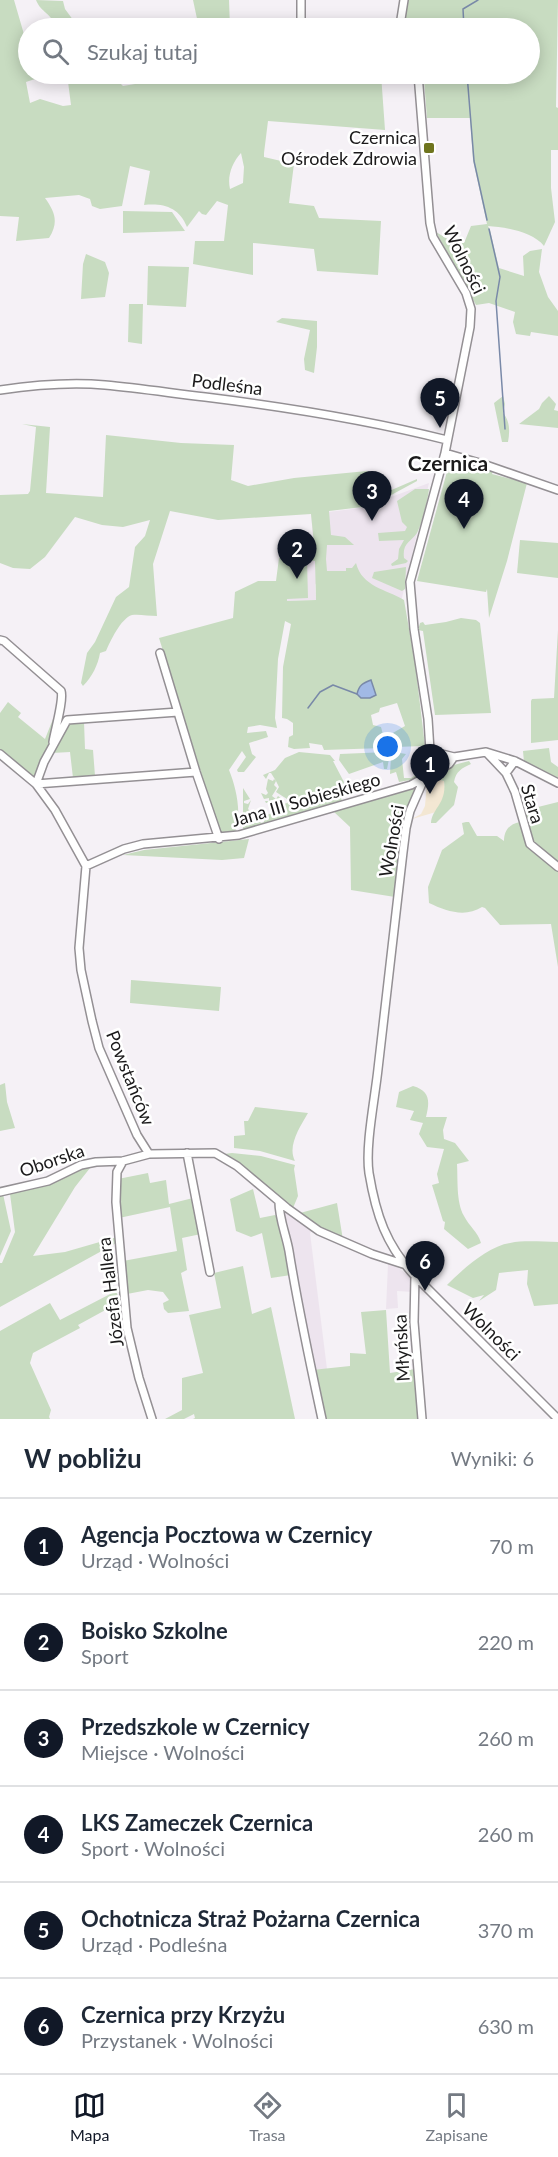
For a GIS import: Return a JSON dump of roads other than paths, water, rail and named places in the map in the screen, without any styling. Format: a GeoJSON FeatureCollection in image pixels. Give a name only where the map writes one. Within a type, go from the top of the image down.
{"type":"FeatureCollection","features":[{"type":"Feature","properties":{"kind":"street"},"geometry":{"type":"LineString","coordinates":[[301,0],[301,18]]}},
{"type":"Feature","properties":{"kind":"street"},"geometry":{"type":"LineString","coordinates":[[402,18],[404,0]]}},
{"type":"Feature","properties":{"kind":"street","name":"Wolności"},"geometry":{"type":"LineString","coordinates":[[419,84],[433,237],[466,293],[471,309],[470,327],[445,453],[410,582],[412,618],[428,719],[430,751],[424,779],[407,824],[370,1146],[369,1172],[379,1215],[389,1243],[403,1264],[558,1419]]}},
{"type":"Feature","properties":{"kind":"street","name":"Podleśna"},"geometry":{"type":"LineString","coordinates":[[0,390],[35,385],[103,385],[240,401],[335,416],[400,428],[447,440]]}},
{"type":"Feature","properties":{"kind":"street"},"geometry":{"type":"LineString","coordinates":[[445,453],[558,490]]}},
{"type":"Feature","properties":{"kind":"street"},"geometry":{"type":"LineString","coordinates":[[0,640],[61,691],[63,697],[52,748]]}},
{"type":"Feature","properties":{"kind":"street"},"geometry":{"type":"LineString","coordinates":[[160,653],[219,839]]}},
{"type":"Feature","properties":{"kind":"street"},"geometry":{"type":"LineString","coordinates":[[58,714],[67,720],[178,712]]}},
{"type":"Feature","properties":{"kind":"street"},"geometry":{"type":"LineString","coordinates":[[36,784],[44,762],[67,720]]}},
{"type":"Feature","properties":{"kind":"street"},"geometry":{"type":"LineString","coordinates":[[430,751],[454,757]]}},
{"type":"Feature","properties":{"kind":"street","name":"Jana III Sobieskiego"},"geometry":{"type":"LineString","coordinates":[[86,866],[124,849],[143,844],[239,836],[365,799],[424,779],[449,764],[454,757],[486,752],[515,761],[558,783]]}},
{"type":"Feature","properties":{"kind":"street","name":"Stara"},"geometry":{"type":"LineString","coordinates":[[486,752],[506,773],[515,792],[530,844],[558,867]]}},
{"type":"Feature","properties":{"kind":"street"},"geometry":{"type":"LineString","coordinates":[[0,754],[36,784],[55,810],[86,866]]}},
{"type":"Feature","properties":{"kind":"street","name":"Stara"},"geometry":{"type":"LineString","coordinates":[[506,773],[515,761]]}},
{"type":"Feature","properties":{"kind":"street"},"geometry":{"type":"LineString","coordinates":[[36,784],[196,772]]}},
{"type":"Feature","properties":{"kind":"street","name":"Powstańców"},"geometry":{"type":"LineString","coordinates":[[86,866],[79,948],[81,970],[99,1048],[136,1135],[148,1154]]}},
{"type":"Feature","properties":{"kind":"street"},"geometry":{"type":"LineString","coordinates":[[187,1153],[210,1272]]}},
{"type":"Feature","properties":{"kind":"street"},"geometry":{"type":"LineString","coordinates":[[148,1154],[215,1153],[237,1166],[279,1202],[319,1231],[372,1254],[403,1264]]}},
{"type":"Feature","properties":{"kind":"street","name":"Oborska"},"geometry":{"type":"LineString","coordinates":[[0,1192],[48,1181],[81,1165],[123,1161],[148,1154]]}},
{"type":"Feature","properties":{"kind":"street","name":"Józefa Hallera"},"geometry":{"type":"LineString","coordinates":[[123,1161],[117,1172],[116,1202],[127,1329],[152,1419]]}},
{"type":"Feature","properties":{"kind":"street"},"geometry":{"type":"LineString","coordinates":[[279,1202],[279,1214],[286,1233],[301,1322],[322,1419]]}},
{"type":"Feature","properties":{"kind":"street"},"geometry":{"type":"LineString","coordinates":[[279,1214],[287,1208]]}},
{"type":"Feature","properties":{"kind":"street","name":"Młyńska"},"geometry":{"type":"LineString","coordinates":[[415,1276],[414,1322],[422,1419]]}},
{"type":"Feature","properties":{"kind":"water"},"geometry":{"type":"Polygon","coordinates":[[[371,680],[376,695],[361,698],[357,694],[359,688],[371,680]]]}},
{"type":"Feature","properties":{"kind":"waterway"},"geometry":{"type":"LineString","coordinates":[[463,18],[463,9],[478,0]]}},
{"type":"Feature","properties":{"kind":"waterway"},"geometry":{"type":"LineString","coordinates":[[468,84],[474,161],[487,220]]}},
{"type":"Feature","properties":{"kind":"waterway"},"geometry":{"type":"LineString","coordinates":[[489,229],[500,277],[496,301],[505,429]]}},
{"type":"Feature","properties":{"kind":"waterway"},"geometry":{"type":"LineString","coordinates":[[308,708],[320,692],[333,685],[357,694]]}},
{"type":"Feature","properties":{"kind":"place","name":"Czernica Ośrodek Zdrowia"},"geometry":{"type":"Point","coordinates":[429,148]}},
{"type":"Feature","properties":{"kind":"place","name":"Ochotnicza Straż Pożarna Czernica"},"geometry":{"type":"Point","coordinates":[440,428]}},
{"type":"Feature","properties":{"kind":"place","name":"Przedszkole w Czernicy"},"geometry":{"type":"Point","coordinates":[372,521]}},
{"type":"Feature","properties":{"kind":"place","name":"LKS Zameczek Czernica"},"geometry":{"type":"Point","coordinates":[464,529]}},
{"type":"Feature","properties":{"kind":"place","name":"Boisko Szkolne"},"geometry":{"type":"Point","coordinates":[297,579]}},
{"type":"Feature","properties":{"kind":"place","name":"Agencja Pocztowa w Czernicy"},"geometry":{"type":"Point","coordinates":[430,794]}},
{"type":"Feature","properties":{"kind":"place","name":"Czernica przy Krzyżu"},"geometry":{"type":"Point","coordinates":[425,1291]}},
{"type":"Feature","properties":{"kind":"district","name":"Czernica"},"geometry":{"type":"Point","coordinates":[448,464]}}]}
